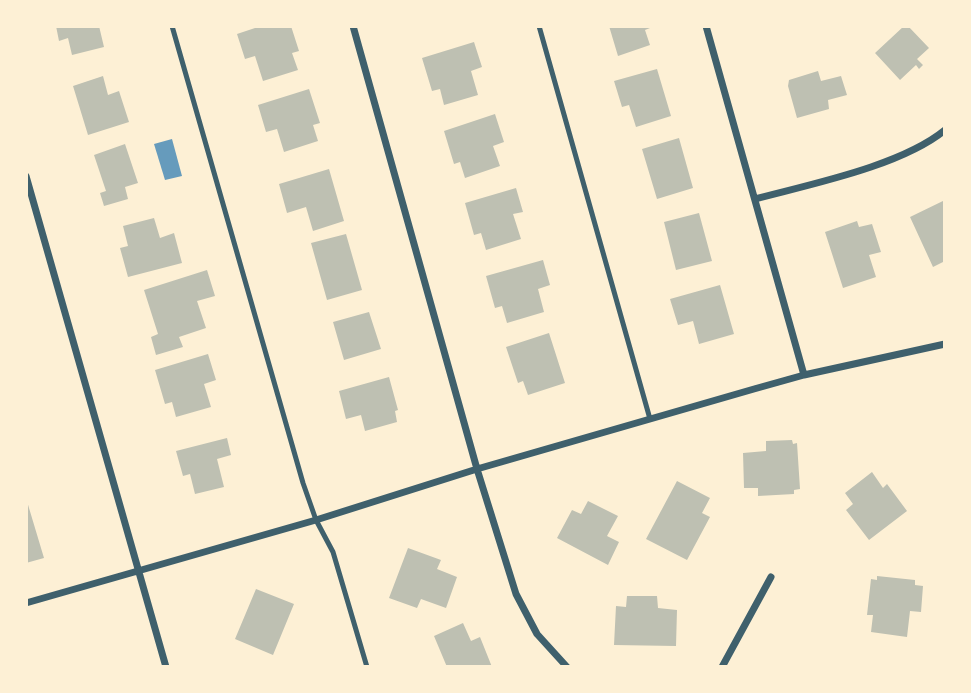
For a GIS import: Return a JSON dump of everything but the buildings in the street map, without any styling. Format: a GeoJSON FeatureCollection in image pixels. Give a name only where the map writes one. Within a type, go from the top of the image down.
{"type":"FeatureCollection","features":[{"type":"Feature","properties":{"kind":"street"},"geometry":{"type":"LineString","coordinates":[[353,26],[477,469],[516,594],[537,634],[567,667]]}},
{"type":"Feature","properties":{"kind":"street"},"geometry":{"type":"LineString","coordinates":[[706,26],[804,375]]}},
{"type":"Feature","properties":{"kind":"street"},"geometry":{"type":"LineString","coordinates":[[755,199],[884,162],[931,141],[945,130]]}},
{"type":"Feature","properties":{"kind":"street"},"geometry":{"type":"LineString","coordinates":[[26,176],[166,667]]}},
{"type":"Feature","properties":{"kind":"street"},"geometry":{"type":"LineString","coordinates":[[26,603],[804,375],[945,344]]}},
{"type":"Feature","properties":{"kind":"street"},"geometry":{"type":"LineString","coordinates":[[722,667],[771,577]]}},
{"type":"Feature","properties":{"kind":"lane"},"geometry":{"type":"LineString","coordinates":[[172,26],[303,483],[316,520],[333,552],[367,667]]}},
{"type":"Feature","properties":{"kind":"lane"},"geometry":{"type":"LineString","coordinates":[[539,26],[650,419]]}},
{"type":"Feature","properties":{"kind":"water"},"geometry":{"type":"Polygon","coordinates":[[[172,139],[182,176],[165,180],[154,144],[172,139]]]}}]}
